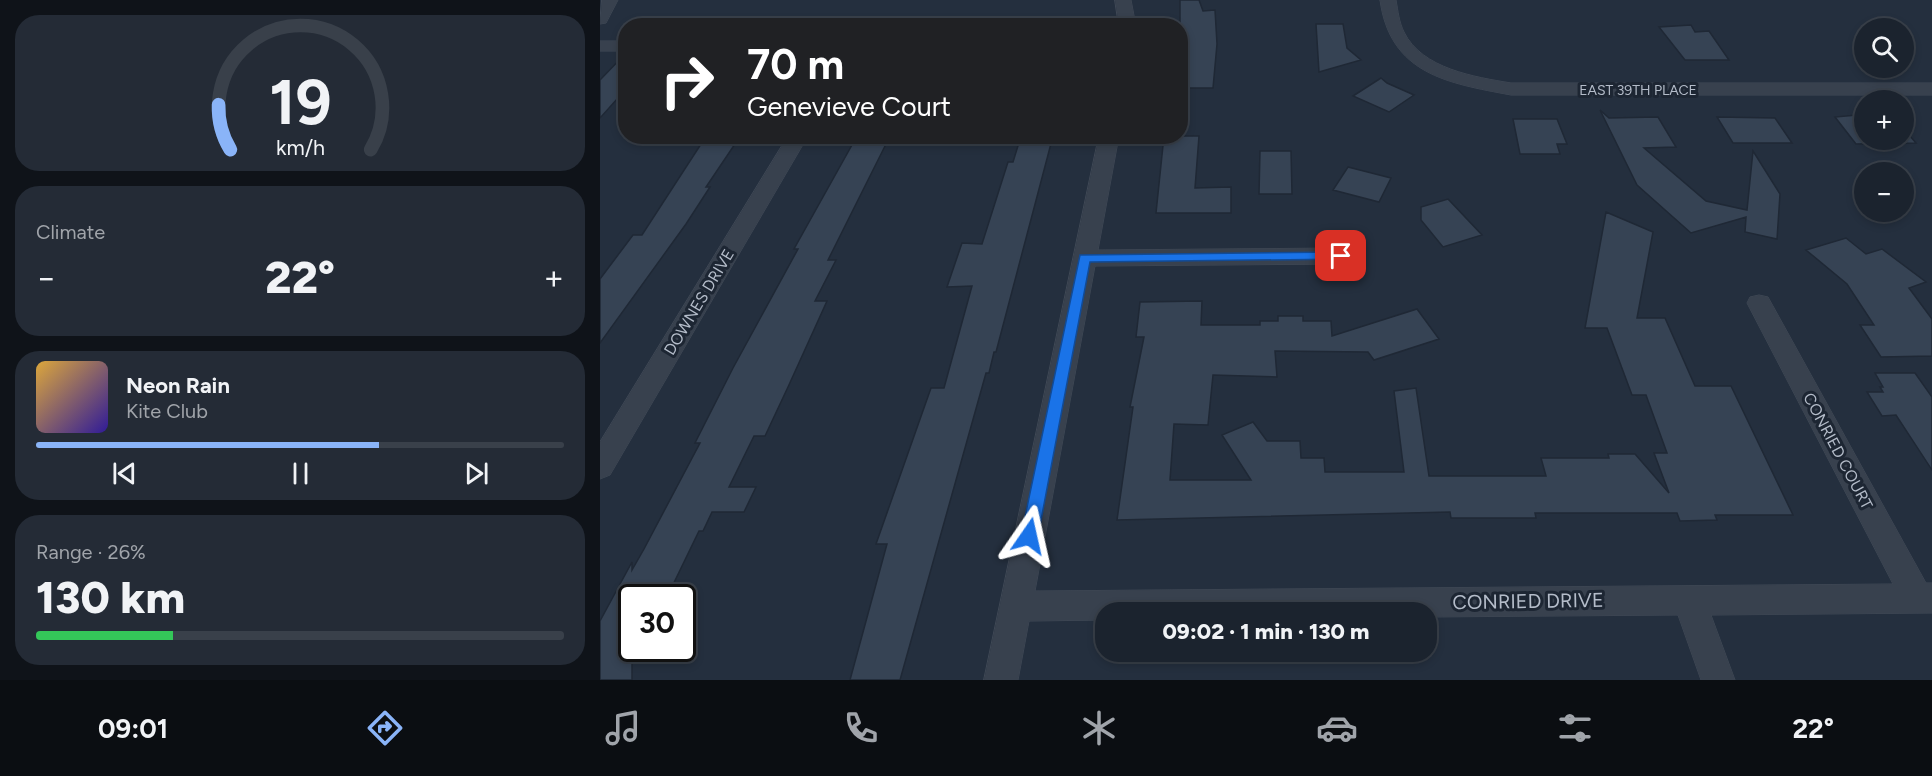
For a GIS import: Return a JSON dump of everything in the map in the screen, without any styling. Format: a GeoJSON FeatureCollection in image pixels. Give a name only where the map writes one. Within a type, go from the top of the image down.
{"type":"FeatureCollection","features":[{"type":"Feature","properties":{"kind":"street"},"geometry":{"type":"LineString","coordinates":[[600,19],[610,0]]}},
{"type":"Feature","properties":{"kind":"street"},"geometry":{"type":"LineString","coordinates":[[1123,0],[1126,18]]}},
{"type":"Feature","properties":{"kind":"street","name":"EAST 39TH PLACE"},"geometry":{"type":"LineString","coordinates":[[1388,0],[1396,34],[1412,53],[1449,74],[1511,89],[1932,89]]}},
{"type":"Feature","properties":{"kind":"street"},"geometry":{"type":"LineString","coordinates":[[600,46],[618,46]]}},
{"type":"Feature","properties":{"kind":"street","name":"DOWNES DRIVE"},"geometry":{"type":"LineString","coordinates":[[600,467],[793,144]]}},
{"type":"Feature","properties":{"kind":"street"},"geometry":{"type":"LineString","coordinates":[[1001,680],[1107,144]]}},
{"type":"Feature","properties":{"kind":"street"},"geometry":{"type":"LineString","coordinates":[[1085,258],[1341,256]]}},
{"type":"Feature","properties":{"kind":"street","name":"CONRIED COURT"},"geometry":{"type":"LineString","coordinates":[[1759,303],[1925,598]]}},
{"type":"Feature","properties":{"kind":"street","name":"CONRIED DRIVE"},"geometry":{"type":"LineString","coordinates":[[1016,606],[1925,598]]}},
{"type":"Feature","properties":{"kind":"street"},"geometry":{"type":"LineString","coordinates":[[1689,599],[1718,680]]}},
{"type":"Feature","properties":{"kind":"building"},"geometry":{"type":"Polygon","coordinates":[[[1180,0],[1199,0],[1203,11],[1215,10],[1217,44],[1213,88],[1188,88],[1188,18],[1180,18],[1180,0]]]}},
{"type":"Feature","properties":{"kind":"building"},"geometry":{"type":"Polygon","coordinates":[[[1316,24],[1343,24],[1347,48],[1361,60],[1319,72],[1316,24]]]}},
{"type":"Feature","properties":{"kind":"building"},"geometry":{"type":"Polygon","coordinates":[[[1691,25],[1695,32],[1709,31],[1729,60],[1685,60],[1659,27],[1691,25]]]}},
{"type":"Feature","properties":{"kind":"building"},"geometry":{"type":"Polygon","coordinates":[[[618,61],[618,98],[600,118],[600,80],[618,61]]]}},
{"type":"Feature","properties":{"kind":"building"},"geometry":{"type":"Polygon","coordinates":[[[1381,78],[1414,95],[1389,112],[1353,96],[1381,78]]]}},
{"type":"Feature","properties":{"kind":"building"},"geometry":{"type":"Polygon","coordinates":[[[1600,110],[1609,118],[1658,117],[1676,147],[1644,148],[1706,201],[1747,210],[1753,151],[1780,194],[1777,239],[1745,232],[1746,217],[1691,233],[1637,185],[1600,110]]]}},
{"type":"Feature","properties":{"kind":"building"},"geometry":{"type":"Polygon","coordinates":[[[1854,115],[1854,141],[1835,117],[1854,115]]]}},
{"type":"Feature","properties":{"kind":"building"},"geometry":{"type":"Polygon","coordinates":[[[1717,117],[1775,118],[1792,143],[1733,143],[1717,117]]]}},
{"type":"Feature","properties":{"kind":"building"},"geometry":{"type":"Polygon","coordinates":[[[1513,119],[1557,119],[1567,144],[1557,144],[1560,154],[1520,154],[1513,119]]]}},
{"type":"Feature","properties":{"kind":"building"},"geometry":{"type":"Polygon","coordinates":[[[1188,136],[1199,136],[1195,188],[1231,187],[1231,213],[1156,213],[1163,144],[1188,144],[1188,136]]]}},
{"type":"Feature","properties":{"kind":"building"},"geometry":{"type":"Polygon","coordinates":[[[701,144],[735,144],[706,187],[710,187],[686,224],[600,343],[600,279],[633,235],[642,235],[701,144]]]}},
{"type":"Feature","properties":{"kind":"building"},"geometry":{"type":"Polygon","coordinates":[[[853,144],[886,144],[828,260],[836,260],[815,301],[827,301],[788,387],[765,436],[754,436],[729,487],[756,487],[744,512],[712,512],[703,531],[699,531],[673,584],[620,584],[632,562],[632,570],[644,549],[700,443],[695,443],[733,368],[798,249],[794,249],[853,144]]]}},
{"type":"Feature","properties":{"kind":"building"},"geometry":{"type":"Polygon","coordinates":[[[1019,144],[1051,144],[996,352],[994,352],[989,373],[986,373],[900,680],[850,680],[887,544],[876,544],[931,388],[944,388],[972,286],[947,287],[962,243],[982,244],[1008,162],[1013,162],[1019,144]]]}},
{"type":"Feature","properties":{"kind":"building"},"geometry":{"type":"Polygon","coordinates":[[[1260,151],[1291,151],[1292,194],[1259,194],[1260,151]]]}},
{"type":"Feature","properties":{"kind":"building"},"geometry":{"type":"Polygon","coordinates":[[[1348,167],[1391,178],[1379,202],[1333,190],[1348,167]]]}},
{"type":"Feature","properties":{"kind":"building"},"geometry":{"type":"Polygon","coordinates":[[[1448,199],[1482,235],[1443,247],[1421,220],[1421,207],[1448,199]]]}},
{"type":"Feature","properties":{"kind":"building"},"geometry":{"type":"Polygon","coordinates":[[[1606,212],[1653,232],[1637,318],[1665,318],[1695,386],[1731,386],[1793,515],[1715,515],[1717,520],[1680,521],[1677,513],[1535,513],[1536,518],[1451,518],[1450,512],[1117,520],[1133,407],[1130,407],[1144,337],[1136,337],[1140,302],[1202,301],[1201,325],[1260,325],[1260,321],[1278,321],[1278,316],[1303,316],[1303,321],[1331,321],[1332,336],[1417,309],[1439,339],[1374,360],[1368,352],[1275,351],[1277,377],[1213,375],[1208,425],[1174,424],[1170,480],[1251,480],[1222,435],[1253,422],[1267,441],[1300,441],[1301,458],[1324,458],[1325,472],[1404,472],[1394,391],[1416,388],[1429,476],[1546,476],[1541,458],[1609,458],[1608,454],[1635,454],[1669,493],[1654,453],[1667,453],[1646,395],[1632,395],[1607,328],[1585,328],[1606,212]]]}},
{"type":"Feature","properties":{"kind":"building"},"geometry":{"type":"Polygon","coordinates":[[[1846,238],[1866,254],[1882,249],[1926,282],[1909,288],[1932,319],[1932,356],[1881,357],[1860,325],[1874,325],[1847,284],[1806,250],[1846,238]]]}},
{"type":"Feature","properties":{"kind":"building"},"geometry":{"type":"Polygon","coordinates":[[[1875,373],[1915,373],[1932,397],[1932,470],[1896,415],[1882,416],[1867,392],[1883,392],[1880,387],[1883,387],[1875,373]]]}},
{"type":"Feature","properties":{"kind":"building"},"geometry":{"type":"Polygon","coordinates":[[[618,588],[618,662],[632,662],[632,680],[600,680],[600,621],[618,588]]]}},
{"type":"Feature","properties":{"kind":"route"},"geometry":{"type":"LineString","coordinates":[[1029,536],[1085,258],[1341,256]]}}]}
